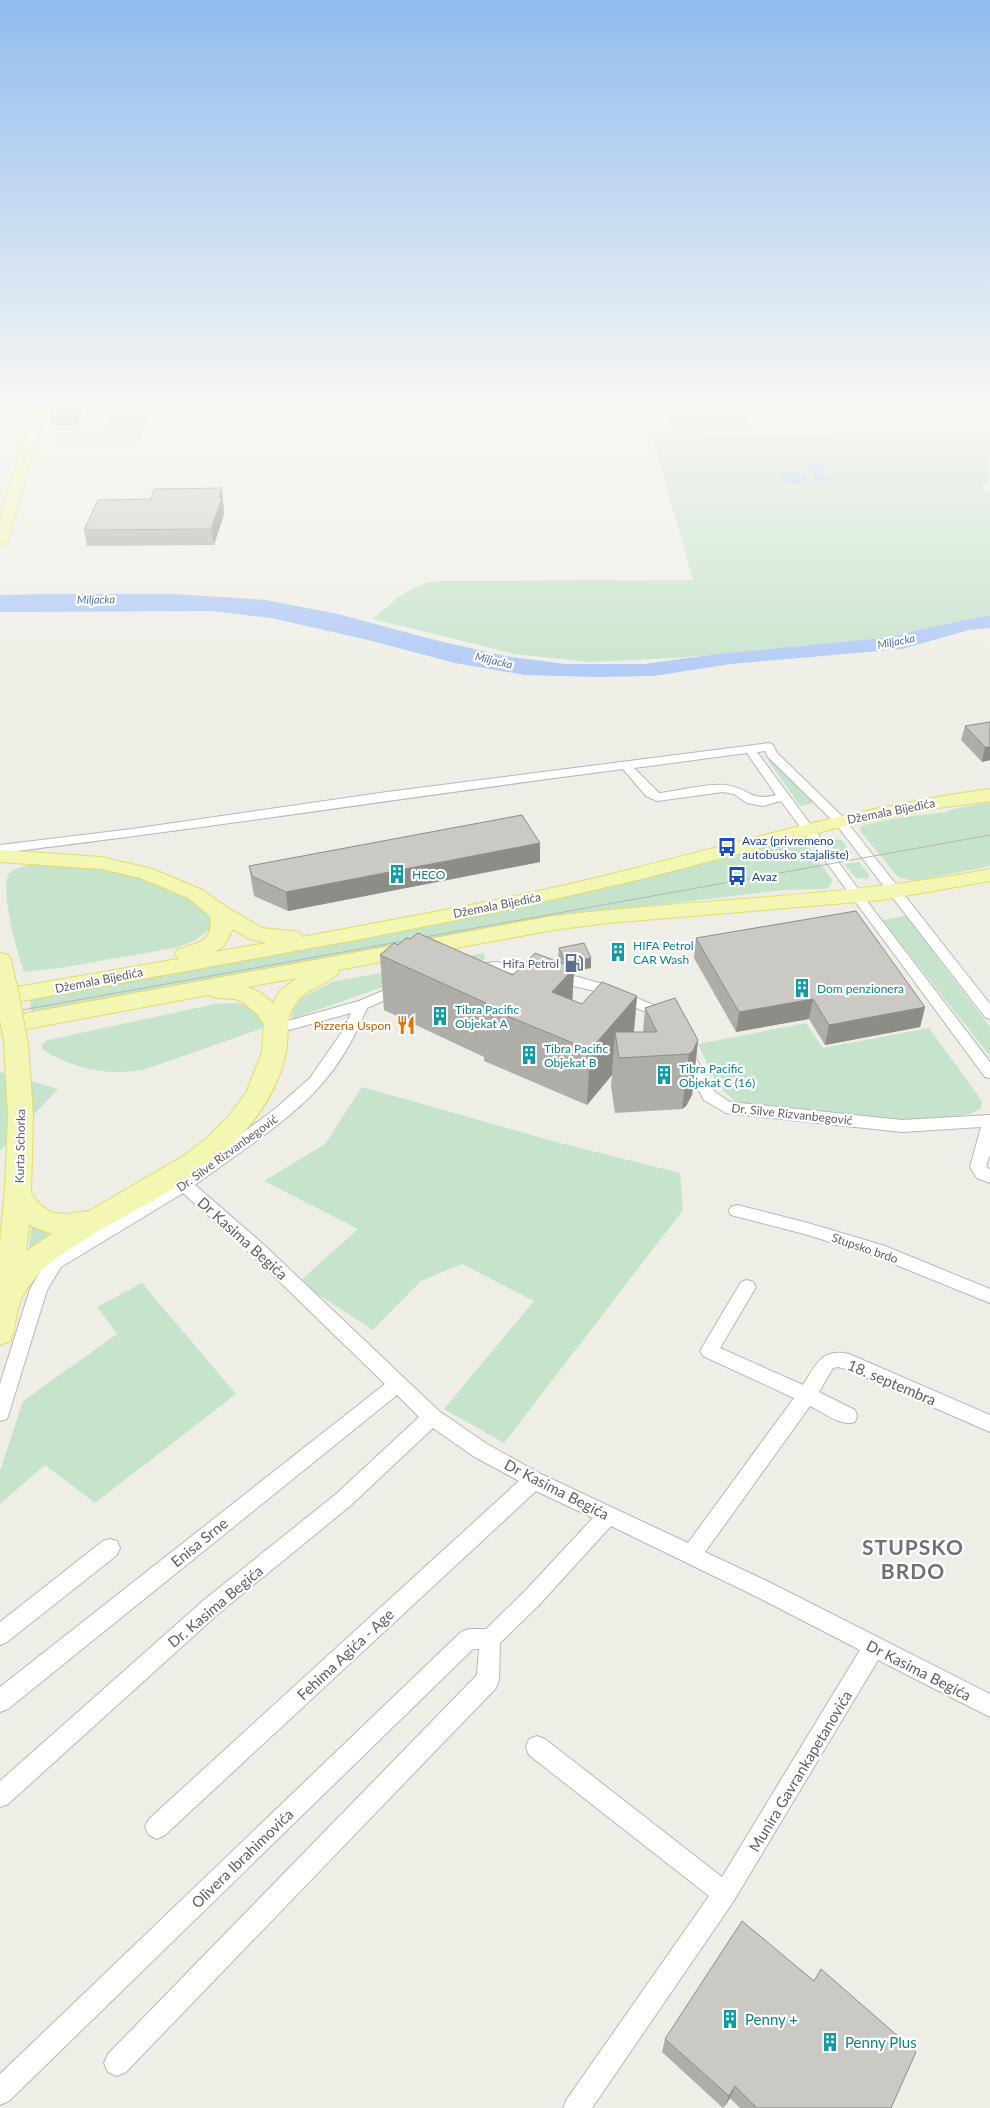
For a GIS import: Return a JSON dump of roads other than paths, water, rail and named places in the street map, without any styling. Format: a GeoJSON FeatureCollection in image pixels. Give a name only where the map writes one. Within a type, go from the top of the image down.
{"type":"FeatureCollection","features":[{"type":"Feature","properties":{"kind":"main road"},"geometry":{"type":"LineString","coordinates":[[0,540],[13,499]]}},
{"type":"Feature","properties":{"kind":"main road","name":"Džemala Bijedića"},"geometry":{"type":"LineString","coordinates":[[0,998],[508,904],[596,884],[839,820],[926,803],[990,795]]}},
{"type":"Feature","properties":{"kind":"main road"},"geometry":{"type":"LineString","coordinates":[[1,859],[20,863],[43,859],[101,863],[146,873],[195,894],[244,928],[267,936],[337,936]]}},
{"type":"Feature","properties":{"kind":"main road"},"geometry":{"type":"LineString","coordinates":[[0,1026],[133,1000],[580,920],[896,892],[990,875]]}},
{"type":"Feature","properties":{"kind":"main road"},"geometry":{"type":"LineString","coordinates":[[146,971],[163,961],[212,945],[218,940],[223,927],[220,913]]}},
{"type":"Feature","properties":{"kind":"main road"},"geometry":{"type":"LineString","coordinates":[[5,1303],[29,1265],[39,1255],[92,1220],[178,1181],[224,1138],[254,1101],[271,1063],[282,1024],[280,1008],[285,999],[300,985],[358,959]]}},
{"type":"Feature","properties":{"kind":"main road","name":"Kurta Schorka"},"geometry":{"type":"LineString","coordinates":[[0,960],[19,1070],[21,1158],[19,1195],[0,1333]]}},
{"type":"Feature","properties":{"kind":"main road"},"geometry":{"type":"LineString","coordinates":[[133,1000],[221,990],[238,993],[262,1003],[282,1024]]}},
{"type":"Feature","properties":{"kind":"main road"},"geometry":{"type":"LineString","coordinates":[[19,1195],[24,1205],[32,1214],[44,1222],[69,1226],[92,1220]]}},
{"type":"Feature","properties":{"kind":"street"},"geometry":{"type":"LineString","coordinates":[[1,859],[132,834],[387,796],[769,747],[772,754],[839,820],[990,1014]]}},
{"type":"Feature","properties":{"kind":"street"},"geometry":{"type":"LineString","coordinates":[[750,750],[856,896],[990,1073]]}},
{"type":"Feature","properties":{"kind":"street"},"geometry":{"type":"LineString","coordinates":[[626,766],[650,793],[657,797],[723,788],[738,791],[751,800],[763,802],[785,796]]}},
{"type":"Feature","properties":{"kind":"street","name":"Dr. Silve Rizvanbegović"},"geometry":{"type":"LineString","coordinates":[[457,971],[479,966],[496,966],[578,982],[604,989],[668,1016],[674,1031],[709,1096],[726,1107],[902,1126],[990,1121]]}},
{"type":"Feature","properties":{"kind":"street"},"geometry":{"type":"LineString","coordinates":[[282,1024],[360,1005],[415,982]]}},
{"type":"Feature","properties":{"kind":"street","name":"Dr. Silve Rizvanbegović"},"geometry":{"type":"LineString","coordinates":[[0,1413],[39,1288],[56,1262],[282,1112],[315,1082],[346,1037],[360,1005]]}},
{"type":"Feature","properties":{"kind":"street"},"geometry":{"type":"LineString","coordinates":[[990,1121],[988,1136],[978,1166],[983,1174],[990,1177]]}},
{"type":"Feature","properties":{"kind":"street","name":"Dr Kasima Begića"},"geometry":{"type":"LineString","coordinates":[[178,1181],[257,1249],[432,1417],[480,1450],[534,1480],[692,1554],[990,1706]]}},
{"type":"Feature","properties":{"kind":"street","name":"Stupsko brdo"},"geometry":{"type":"LineString","coordinates":[[737,1211],[808,1229],[880,1251],[990,1296]]}},
{"type":"Feature","properties":{"kind":"street"},"geometry":{"type":"LineString","coordinates":[[747,1288],[709,1351],[807,1395],[848,1416]]}},
{"type":"Feature","properties":{"kind":"street","name":"18. septembra"},"geometry":{"type":"LineString","coordinates":[[692,1554],[807,1395],[827,1363],[837,1359],[849,1362],[990,1424]]}},
{"type":"Feature","properties":{"kind":"street","name":"Enisa Srne"},"geometry":{"type":"LineString","coordinates":[[0,1700],[398,1384]]}},
{"type":"Feature","properties":{"kind":"street","name":"Dr. Kasima Begića"},"geometry":{"type":"LineString","coordinates":[[0,1796],[211,1607],[343,1500],[432,1417]]}},
{"type":"Feature","properties":{"kind":"street","name":"Fehima Agića - Age"},"geometry":{"type":"LineString","coordinates":[[157,1827],[534,1480]]}},
{"type":"Feature","properties":{"kind":"street"},"geometry":{"type":"LineString","coordinates":[[117,2063],[488,1680],[490,1639],[532,1598],[608,1516]]}},
{"type":"Feature","properties":{"kind":"street"},"geometry":{"type":"LineString","coordinates":[[0,1635],[110,1548]]}},
{"type":"Feature","properties":{"kind":"street","name":"Olivera Ibrahimovića"},"geometry":{"type":"LineString","coordinates":[[0,2092],[469,1639],[490,1639]]}},
{"type":"Feature","properties":{"kind":"street","name":"Munira Gavrankapetanovića"},"geometry":{"type":"LineString","coordinates":[[576,2108],[726,1894],[874,1647]]}},
{"type":"Feature","properties":{"kind":"street"},"geometry":{"type":"LineString","coordinates":[[537,1747],[726,1894]]}},
{"type":"Feature","properties":{"kind":"water","name":"Miljacka"},"geometry":{"type":"Polygon","coordinates":[[[173,594],[266,600],[338,614],[431,639],[505,656],[565,664],[644,664],[717,654],[892,637],[990,615],[990,628],[969,630],[902,649],[730,664],[654,676],[525,675],[455,663],[368,640],[271,618],[211,611],[0,612],[0,595],[173,594]]]}},
{"type":"Feature","properties":{"kind":"tram line"},"geometry":{"type":"LineString","coordinates":[[0,1014],[990,835]]}},
{"type":"Feature","properties":{"kind":"place","name":"Avaz (privremeno autobusko stajalište)"},"geometry":{"type":"Point","coordinates":[727,847]}},
{"type":"Feature","properties":{"kind":"place","name":"HECO"},"geometry":{"type":"Point","coordinates":[397,874]}},
{"type":"Feature","properties":{"kind":"place","name":"Avaz"},"geometry":{"type":"Point","coordinates":[737,876]}},
{"type":"Feature","properties":{"kind":"place","name":"HIFA Petrol CAR Wash"},"geometry":{"type":"Point","coordinates":[618,952]}},
{"type":"Feature","properties":{"kind":"place","name":"Hifa Petrol"},"geometry":{"type":"Point","coordinates":[574,963]}},
{"type":"Feature","properties":{"kind":"place","name":"Dom penzionera"},"geometry":{"type":"Point","coordinates":[802,988]}},
{"type":"Feature","properties":{"kind":"place","name":"Tibra Pacific Objekat A"},"geometry":{"type":"Point","coordinates":[440,1016]}},
{"type":"Feature","properties":{"kind":"place","name":"Pizzeria Uspon"},"geometry":{"type":"Point","coordinates":[406,1025]}},
{"type":"Feature","properties":{"kind":"place","name":"Tibra Pacific Objekat B"},"geometry":{"type":"Point","coordinates":[529,1055]}},
{"type":"Feature","properties":{"kind":"place","name":"Tibra Pacific Objekat C (16)"},"geometry":{"type":"Point","coordinates":[664,1075]}},
{"type":"Feature","properties":{"kind":"place","name":"Penny +"},"geometry":{"type":"Point","coordinates":[730,2019]}},
{"type":"Feature","properties":{"kind":"place","name":"Penny Plus"},"geometry":{"type":"Point","coordinates":[830,2042]}},
{"type":"Feature","properties":{"kind":"district","name":"STUPSKO BRDO"},"geometry":{"type":"Point","coordinates":[913,1558]}}]}
